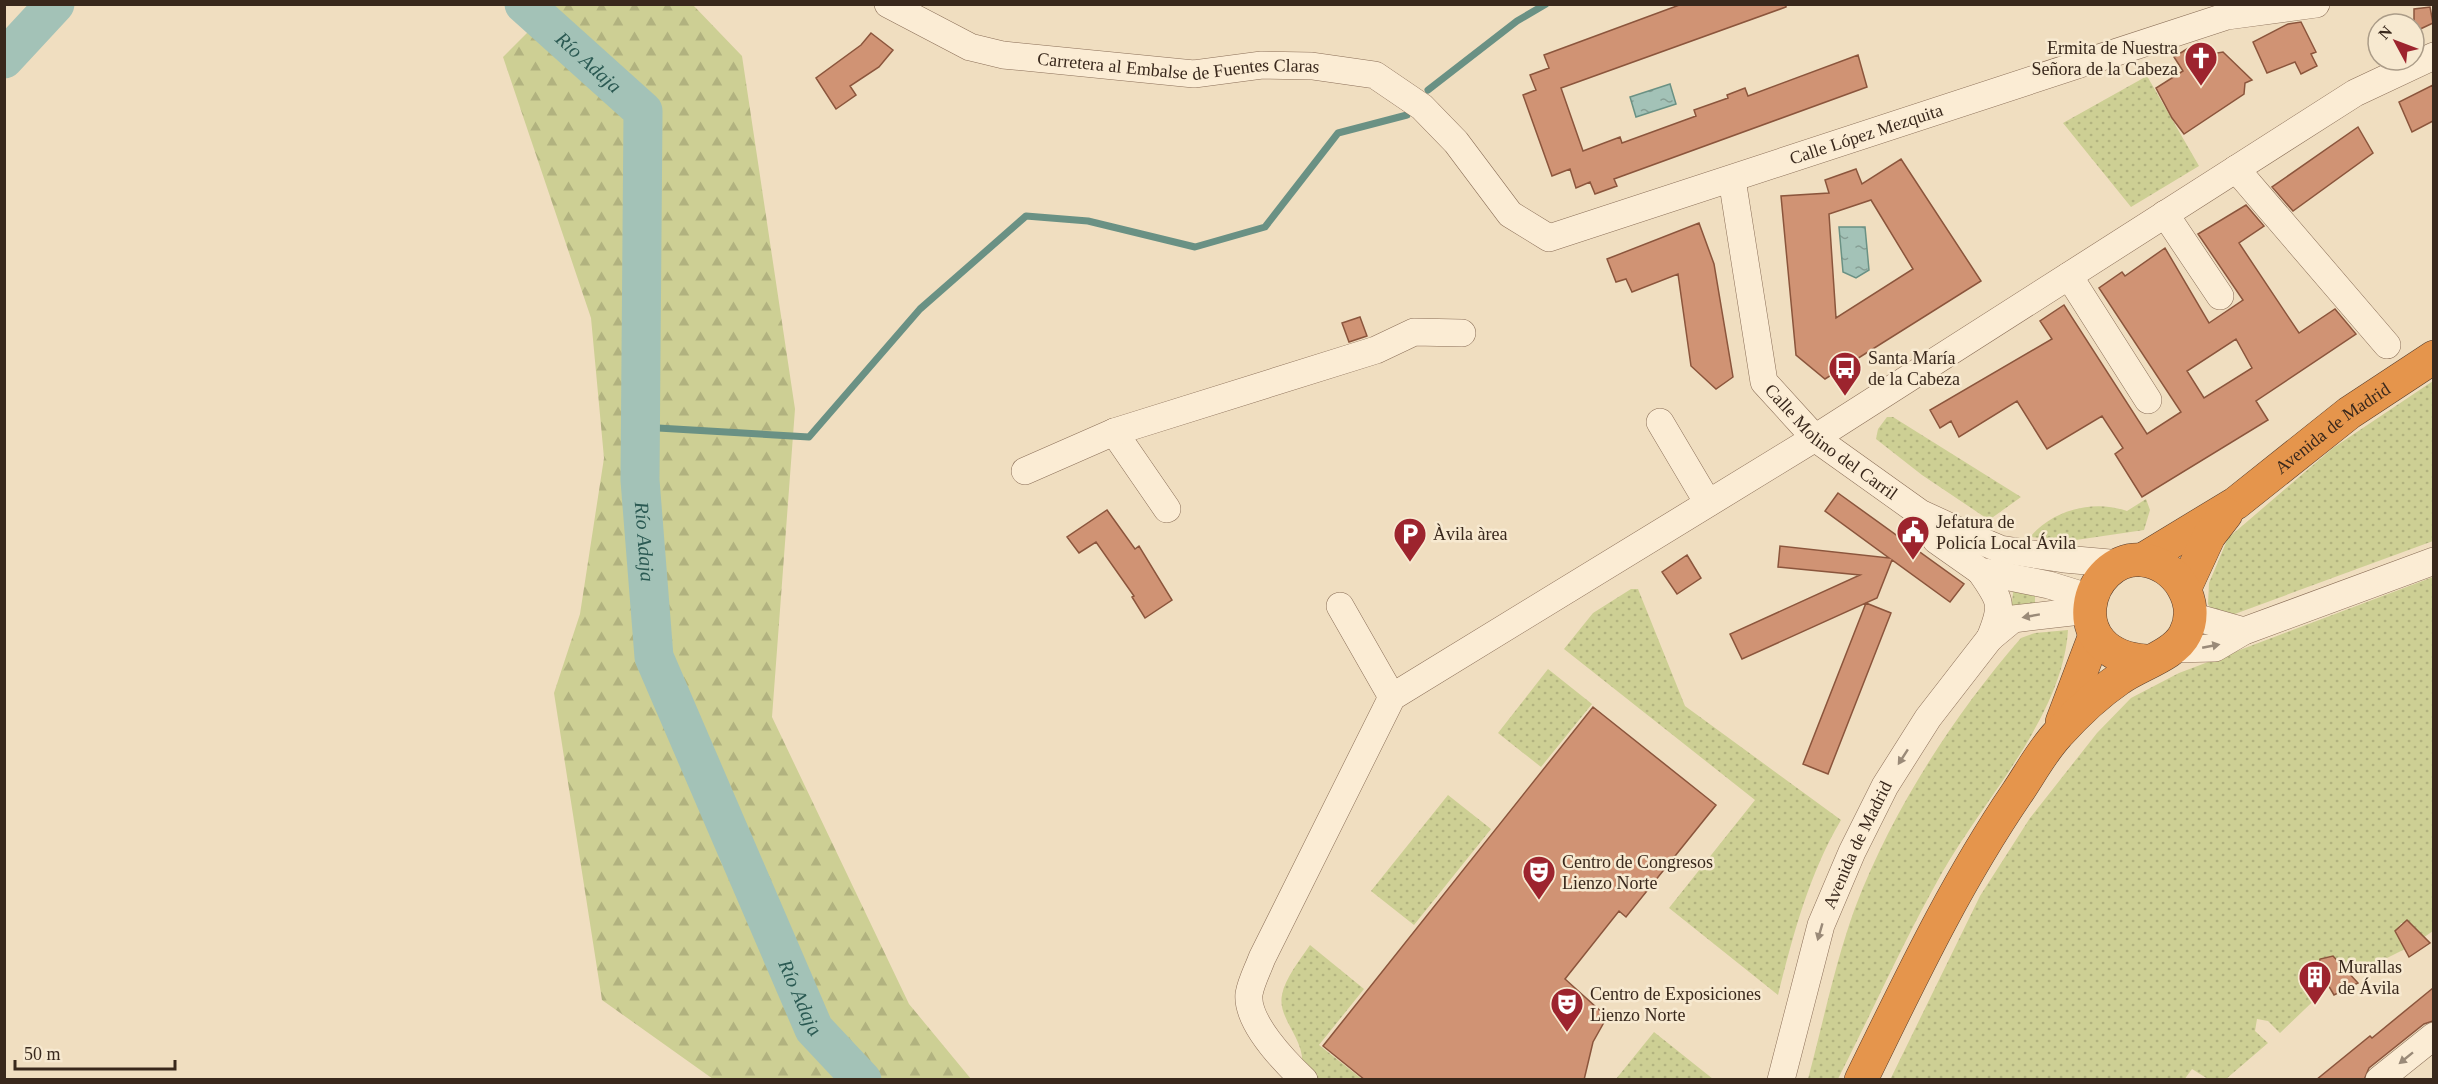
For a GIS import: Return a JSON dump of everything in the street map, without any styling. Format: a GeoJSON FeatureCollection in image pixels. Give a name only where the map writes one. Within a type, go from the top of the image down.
{"type":"FeatureCollection","features":[{"type":"Feature","properties":{"kind":"highway","name":"Avenida de Madrid"},"geometry":{"type":"LineString","coordinates":[[2132,562],[2235,502],[2349,413],[2433,357]]}},
{"type":"Feature","properties":{"kind":"highway","name":"Avenida de Madrid"},"geometry":{"type":"LineString","coordinates":[[2188,602],[2209,536],[2235,502]]}},
{"type":"Feature","properties":{"kind":"highway"},"geometry":{"type":"LineString","coordinates":[[1861,1080],[1946,909],[1984,841],[2057,735],[2100,693],[2160,655],[2185,634],[2188,602],[2167,568],[2132,562],[2102,577],[2091,614],[2081,678],[2057,735]]}},
{"type":"Feature","properties":{"kind":"highway"},"geometry":{"type":"LineString","coordinates":[[2091,614],[2107,651],[2126,660],[2160,655]]}},
{"type":"Feature","properties":{"kind":"street","name":"Carretera al Embalse de Fuentes Claras"},"geometry":{"type":"LineString","coordinates":[[888,4],[970,47],[1003,55],[1194,74],[1262,65],[1312,66],[1375,75],[1422,107],[1456,142]]}},
{"type":"Feature","properties":{"kind":"street","name":"Calle López Mezquita"},"geometry":{"type":"LineString","coordinates":[[1456,142],[1510,214],[1549,238],[2227,16],[2316,4]]}},
{"type":"Feature","properties":{"kind":"street"},"geometry":{"type":"LineString","coordinates":[[1304,1080],[1289,1066],[1257,1024],[1249,995],[1262,958],[1392,697],[1815,438],[2355,93],[2433,56]]}},
{"type":"Feature","properties":{"kind":"street"},"geometry":{"type":"LineString","coordinates":[[2236,169],[2387,345]]}},
{"type":"Feature","properties":{"kind":"street","name":"Calle Molino del Carril"},"geometry":{"type":"LineString","coordinates":[[1732,179],[1764,382],[1815,438],[1920,513],[2000,549],[2064,559],[2132,562]]}},
{"type":"Feature","properties":{"kind":"street"},"geometry":{"type":"LineString","coordinates":[[2165,214],[2220,296]]}},
{"type":"Feature","properties":{"kind":"street"},"geometry":{"type":"LineString","coordinates":[[2069,276],[2148,400]]}},
{"type":"Feature","properties":{"kind":"street"},"geometry":{"type":"LineString","coordinates":[[1025,471],[1114,432],[1376,350],[1414,332],[1462,333]]}},
{"type":"Feature","properties":{"kind":"street"},"geometry":{"type":"LineString","coordinates":[[1660,422],[1708,503]]}},
{"type":"Feature","properties":{"kind":"street"},"geometry":{"type":"LineString","coordinates":[[1114,432],[1167,509]]}},
{"type":"Feature","properties":{"kind":"street","name":"Calle Molino del Carril"},"geometry":{"type":"LineString","coordinates":[[1920,513],[1936,540],[1980,571],[2049,585],[2091,614]]}},
{"type":"Feature","properties":{"kind":"street"},"geometry":{"type":"LineString","coordinates":[[2160,655],[2215,648],[2244,631],[2433,561]]}},
{"type":"Feature","properties":{"kind":"street","name":"Avenida de Madrid"},"geometry":{"type":"LineString","coordinates":[[1980,571],[1996,593],[2001,613],[1990,638]]}},
{"type":"Feature","properties":{"kind":"street"},"geometry":{"type":"LineString","coordinates":[[2188,602],[2244,631]]}},
{"type":"Feature","properties":{"kind":"street"},"geometry":{"type":"LineString","coordinates":[[1340,606],[1392,697]]}},
{"type":"Feature","properties":{"kind":"street","name":"Avenida de Madrid"},"geometry":{"type":"LineString","coordinates":[[1781,1080],[1821,925],[1852,852],[1885,786],[1928,718],[1990,638],[2013,619],[2091,614]]}},
{"type":"Feature","properties":{"kind":"street"},"geometry":{"type":"LineString","coordinates":[[2379,1080],[2433,1036]]}},
{"type":"Feature","properties":{"kind":"green space"},"geometry":{"type":"Polygon","coordinates":[[[555,5],[693,5],[742,56],[795,409],[772,717],[909,1004],[971,1079],[713,1079],[602,1000],[554,693],[580,614],[604,458],[591,318],[503,57],[555,5]]]}},
{"type":"Feature","properties":{"kind":"green space"},"geometry":{"type":"Polygon","coordinates":[[[2147,76],[2199,166],[2131,207],[2063,123],[2147,76]]]}},
{"type":"Feature","properties":{"kind":"green space"},"geometry":{"type":"Polygon","coordinates":[[[2433,381],[2433,541],[2232,615],[2214,614],[2208,604],[2209,583],[2228,538],[2333,448],[2433,381]]]}},
{"type":"Feature","properties":{"kind":"green space"},"geometry":{"type":"Polygon","coordinates":[[[1887,417],[1893,417],[2021,497],[1989,520],[1922,475],[1876,439],[1878,429],[1887,417]]]}},
{"type":"Feature","properties":{"kind":"green space"},"geometry":{"type":"Polygon","coordinates":[[[2146,499],[2150,510],[2144,530],[2076,540],[2030,537],[2050,520],[2074,509],[2101,506],[2127,511],[2146,499]]]}},
{"type":"Feature","properties":{"kind":"green space"},"geometry":{"type":"Polygon","coordinates":[[[2433,577],[2433,931],[2420,940],[2410,923],[2401,923],[2395,932],[2405,949],[2351,976],[2333,956],[2320,959],[2318,968],[2329,986],[2280,1033],[2268,1021],[2257,1019],[2255,1031],[2268,1043],[2226,1079],[2208,1079],[2192,1069],[2184,1080],[1890,1080],[1980,896],[2030,818],[2097,733],[2131,698],[2179,673],[2433,577]]]}},
{"type":"Feature","properties":{"kind":"green space"},"geometry":{"type":"Polygon","coordinates":[[[2009,587],[2035,590],[2035,604],[2011,611],[2013,593],[2009,587]]]}},
{"type":"Feature","properties":{"kind":"green space"},"geometry":{"type":"Polygon","coordinates":[[[1631,589],[1638,589],[1685,706],[1841,820],[1811,883],[1778,995],[1669,908],[1755,800],[1564,649],[1593,613],[1631,589]]]}},
{"type":"Feature","properties":{"kind":"green space"},"geometry":{"type":"Polygon","coordinates":[[[2068,630],[2063,662],[2052,693],[2037,724],[1943,871],[1902,948],[1838,1079],[1808,1079],[1835,972],[1855,908],[1887,836],[1926,766],[1972,699],[2021,638],[2035,633],[2068,630]]]}},
{"type":"Feature","properties":{"kind":"green space"},"geometry":{"type":"Polygon","coordinates":[[[1548,669],[1592,704],[1541,767],[1498,733],[1548,669]]]}},
{"type":"Feature","properties":{"kind":"green space"},"geometry":{"type":"Polygon","coordinates":[[[1448,795],[1491,829],[1414,925],[1371,891],[1448,795]]]}},
{"type":"Feature","properties":{"kind":"green space"},"geometry":{"type":"Polygon","coordinates":[[[1310,945],[1364,989],[1319,1045],[1362,1079],[1319,1079],[1302,1067],[1300,1047],[1284,1012],[1282,995],[1290,976],[1310,945]]]}},
{"type":"Feature","properties":{"kind":"green space"},"geometry":{"type":"Polygon","coordinates":[[[1654,1032],[1713,1079],[1616,1079],[1654,1032]]]}},
{"type":"Feature","properties":{"kind":"water"},"geometry":{"type":"Polygon","coordinates":[[[1670,84],[1676,104],[1636,117],[1630,97],[1670,84]]]}},
{"type":"Feature","properties":{"kind":"water"},"geometry":{"type":"Polygon","coordinates":[[[1839,227],[1865,227],[1869,270],[1856,278],[1843,272],[1839,227]]]}},
{"type":"Feature","properties":{"kind":"building"},"geometry":{"type":"Polygon","coordinates":[[[1682,4],[1786,4],[1786,7],[1561,88],[1583,151],[1620,137],[1622,143],[1696,116],[1694,110],[1728,98],[1727,95],[1745,88],[1748,96],[1858,55],[1867,87],[1614,179],[1617,186],[1595,194],[1590,182],[1576,188],[1570,169],[1552,176],[1523,95],[1536,90],[1530,75],[1549,68],[1544,55],[1682,4]]]}},
{"type":"Feature","properties":{"kind":"building"},"geometry":{"type":"Polygon","coordinates":[[[2430,7],[2433,23],[2426,26],[2426,12],[2414,12],[2414,9],[2430,7]]]}},
{"type":"Feature","properties":{"kind":"building"},"geometry":{"type":"Polygon","coordinates":[[[2301,22],[2316,52],[2311,54],[2317,66],[2301,74],[2295,62],[2267,73],[2253,42],[2288,24],[2301,22]]]}},
{"type":"Feature","properties":{"kind":"building"},"geometry":{"type":"Polygon","coordinates":[[[871,33],[893,50],[879,67],[850,86],[856,95],[836,109],[816,78],[861,45],[871,33]]]}},
{"type":"Feature","properties":{"kind":"building","name":"Ermita de Nuestra Señora de la Cabeza"},"geometry":{"type":"Polygon","coordinates":[[[2198,42],[2206,55],[2223,52],[2252,80],[2245,83],[2244,94],[2184,134],[2172,118],[2156,88],[2183,71],[2174,57],[2198,42]]]}},
{"type":"Feature","properties":{"kind":"building"},"geometry":{"type":"Polygon","coordinates":[[[2433,85],[2433,121],[2412,132],[2399,102],[2433,85]]]}},
{"type":"Feature","properties":{"kind":"building"},"geometry":{"type":"Polygon","coordinates":[[[2358,127],[2373,153],[2293,211],[2272,187],[2358,127]]]}},
{"type":"Feature","properties":{"kind":"building"},"geometry":{"type":"Polygon","coordinates":[[[1901,159],[1981,281],[1825,379],[1796,355],[1781,196],[1829,193],[1825,180],[1856,169],[1862,184],[1901,159]],[[1871,200],[1829,214],[1836,318],[1913,269],[1871,200]]]}},
{"type":"Feature","properties":{"kind":"building"},"geometry":{"type":"Polygon","coordinates":[[[2246,205],[2264,226],[2239,243],[2299,333],[2335,309],[2356,334],[2256,401],[2268,420],[2142,497],[2115,454],[2123,448],[2102,416],[2047,449],[2017,401],[1959,437],[1951,421],[1940,428],[1930,410],[2052,339],[2040,321],[2064,305],[2147,434],[2181,412],[2099,288],[2122,272],[2125,276],[2165,248],[2209,323],[2243,300],[2198,234],[2246,205]],[[2236,339],[2187,371],[2204,398],[2252,368],[2236,339]]]}},
{"type":"Feature","properties":{"kind":"building"},"geometry":{"type":"Polygon","coordinates":[[[1699,223],[1714,264],[1733,377],[1716,389],[1691,366],[1678,274],[1632,292],[1626,279],[1616,282],[1607,259],[1699,223]]]}},
{"type":"Feature","properties":{"kind":"building"},"geometry":{"type":"Polygon","coordinates":[[[1360,317],[1367,336],[1349,342],[1342,323],[1360,317]]]}},
{"type":"Feature","properties":{"kind":"building"},"geometry":{"type":"Polygon","coordinates":[[[1838,493],[1964,584],[1950,602],[1892,560],[1877,598],[1742,659],[1730,634],[1860,575],[1778,567],[1780,546],[1889,558],[1825,511],[1838,493]]]}},
{"type":"Feature","properties":{"kind":"building"},"geometry":{"type":"Polygon","coordinates":[[[1107,510],[1135,549],[1139,546],[1172,600],[1145,618],[1132,597],[1134,596],[1096,542],[1079,553],[1067,537],[1107,510]]]}},
{"type":"Feature","properties":{"kind":"building"},"geometry":{"type":"Polygon","coordinates":[[[1687,555],[1701,578],[1677,594],[1662,572],[1687,555]]]}},
{"type":"Feature","properties":{"kind":"building"},"geometry":{"type":"Polygon","coordinates":[[[1866,603],[1891,613],[1828,774],[1803,764],[1866,603]]]}},
{"type":"Feature","properties":{"kind":"building","name":"Centro de Congresos Lienzo Norte"},"geometry":{"type":"Polygon","coordinates":[[[1593,707],[1716,805],[1626,917],[1619,911],[1565,979],[1607,1017],[1593,1042],[1584,1080],[1365,1080],[1323,1046],[1593,707]]]}},
{"type":"Feature","properties":{"kind":"building"},"geometry":{"type":"Polygon","coordinates":[[[2407,920],[2430,943],[2409,957],[2395,931],[2407,920]]]}},
{"type":"Feature","properties":{"kind":"building"},"geometry":{"type":"Polygon","coordinates":[[[2333,956],[2358,983],[2334,995],[2318,968],[2320,959],[2333,956]]]}},
{"type":"Feature","properties":{"kind":"building"},"geometry":{"type":"Polygon","coordinates":[[[2433,988],[2433,1021],[2424,1024],[2369,1068],[2364,1080],[2316,1080],[2370,1036],[2372,1038],[2433,988]]]}},
{"type":"Feature","properties":{"kind":"waterway","name":"Río Adaja"},"geometry":{"type":"LineString","coordinates":[[4,59],[55,4]]}},
{"type":"Feature","properties":{"kind":"waterway","name":"Río Adaja"},"geometry":{"type":"LineString","coordinates":[[524,4],[643,111],[640,480],[654,657],[814,1029],[862,1080]]}},
{"type":"Feature","properties":{"kind":"waterway"},"geometry":{"type":"LineString","coordinates":[[1428,90],[1517,21],[1546,4]]}},
{"type":"Feature","properties":{"kind":"waterway"},"geometry":{"type":"LineString","coordinates":[[641,427],[809,437],[920,309],[1026,216],[1088,221],[1195,247],[1265,227],[1338,133],[1407,115]]}},
{"type":"Feature","properties":{"kind":"place","name":"Ermita de Nuestra Señora de la Cabeza"},"geometry":{"type":"Point","coordinates":[2201,87]}},
{"type":"Feature","properties":{"kind":"place","name":"Santa María de la Cabeza"},"geometry":{"type":"Point","coordinates":[1845,397]}},
{"type":"Feature","properties":{"kind":"place","name":"Jefatura de Policía Local Ávila"},"geometry":{"type":"Point","coordinates":[1913,561]}},
{"type":"Feature","properties":{"kind":"place","name":"Àvila àrea"},"geometry":{"type":"Point","coordinates":[1410,563]}},
{"type":"Feature","properties":{"kind":"place","name":"Centro de Congresos Lienzo Norte"},"geometry":{"type":"Point","coordinates":[1539,901]}},
{"type":"Feature","properties":{"kind":"place","name":"Murallas de Ávila"},"geometry":{"type":"Point","coordinates":[2315,1006]}},
{"type":"Feature","properties":{"kind":"place","name":"Centro de Exposiciones Lienzo Norte"},"geometry":{"type":"Point","coordinates":[1567,1033]}}]}
